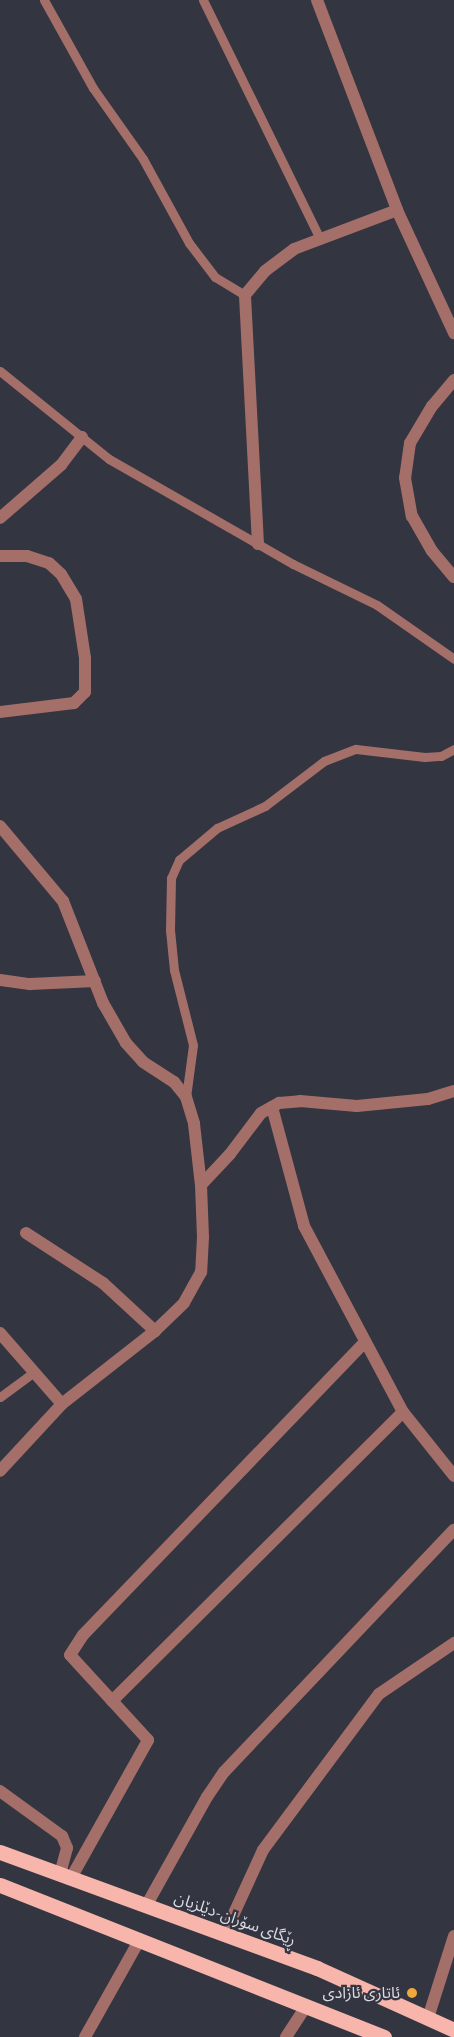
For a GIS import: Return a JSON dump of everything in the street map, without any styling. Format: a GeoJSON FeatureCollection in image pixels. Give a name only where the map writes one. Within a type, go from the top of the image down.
{"type":"FeatureCollection","features":[{"type":"Feature","properties":{"kind":"main road","name":"ڕێگای سۆران-دێلزیان"},"geometry":{"type":"LineString","coordinates":[[0,1852],[317,1968],[454,2030]]}},
{"type":"Feature","properties":{"kind":"main road"},"geometry":{"type":"LineString","coordinates":[[0,1885],[384,2037]]}},
{"type":"Feature","properties":{"kind":"street"},"geometry":{"type":"LineString","coordinates":[[317,0],[397,210],[454,333]]}},
{"type":"Feature","properties":{"kind":"street"},"geometry":{"type":"LineString","coordinates":[[258,544],[245,295],[265,272],[294,249],[397,210]]}},
{"type":"Feature","properties":{"kind":"street"},"geometry":{"type":"LineString","coordinates":[[454,380],[432,406],[410,443],[405,478],[412,516],[432,551],[454,577]]}},
{"type":"Feature","properties":{"kind":"street"},"geometry":{"type":"LineString","coordinates":[[0,518],[61,465],[82,438]]}},
{"type":"Feature","properties":{"kind":"street"},"geometry":{"type":"LineString","coordinates":[[0,556],[27,556],[49,563],[61,574],[76,599],[85,658],[85,692],[74,703],[0,712]]}},
{"type":"Feature","properties":{"kind":"street"},"geometry":{"type":"LineString","coordinates":[[0,826],[63,901],[103,1003],[126,1043],[143,1062],[174,1082],[186,1097],[194,1124],[201,1185],[203,1237],[201,1272],[184,1303],[155,1331],[62,1404],[0,1471]]}},
{"type":"Feature","properties":{"kind":"street"},"geometry":{"type":"LineString","coordinates":[[0,980],[30,984],[95,981]]}},
{"type":"Feature","properties":{"kind":"street"},"geometry":{"type":"LineString","coordinates":[[201,1185],[230,1154],[261,1113],[279,1103],[300,1101],[357,1106],[428,1099],[454,1091]]}},
{"type":"Feature","properties":{"kind":"street"},"geometry":{"type":"LineString","coordinates":[[272,1107],[304,1226],[364,1343],[403,1412],[454,1476]]}},
{"type":"Feature","properties":{"kind":"street"},"geometry":{"type":"LineString","coordinates":[[26,1233],[103,1283],[155,1331]]}},
{"type":"Feature","properties":{"kind":"street"},"geometry":{"type":"LineString","coordinates":[[0,1333],[62,1404]]}},
{"type":"Feature","properties":{"kind":"street"},"geometry":{"type":"LineString","coordinates":[[66,1876],[148,1740],[70,1655],[83,1635],[364,1343]]}},
{"type":"Feature","properties":{"kind":"street"},"geometry":{"type":"LineString","coordinates":[[112,1701],[403,1412]]}},
{"type":"Feature","properties":{"kind":"street"},"geometry":{"type":"LineString","coordinates":[[146,1906],[207,1797],[224,1772],[454,1530]]}},
{"type":"Feature","properties":{"kind":"street"},"geometry":{"type":"LineString","coordinates":[[225,1933],[263,1850],[378,1694],[454,1643]]}},
{"type":"Feature","properties":{"kind":"street"},"geometry":{"type":"LineString","coordinates":[[0,1791],[62,1836],[67,1848],[66,1876]]}},
{"type":"Feature","properties":{"kind":"street"},"geometry":{"type":"LineString","coordinates":[[428,2018],[454,1936]]}},
{"type":"Feature","properties":{"kind":"street"},"geometry":{"type":"LineString","coordinates":[[86,2037],[140,1939]]}},
{"type":"Feature","properties":{"kind":"street"},"geometry":{"type":"LineString","coordinates":[[286,2037],[306,2006]]}},
{"type":"Feature","properties":{"kind":"lane"},"geometry":{"type":"LineString","coordinates":[[44,0],[93,88],[143,159],[189,243],[215,277],[245,295]]}},
{"type":"Feature","properties":{"kind":"lane"},"geometry":{"type":"LineString","coordinates":[[203,0],[320,239]]}},
{"type":"Feature","properties":{"kind":"lane"},"geometry":{"type":"LineString","coordinates":[[0,371],[109,459],[258,544],[377,605],[454,659]]}},
{"type":"Feature","properties":{"kind":"lane"},"geometry":{"type":"LineString","coordinates":[[186,1097],[193,1045],[174,970],[170,930],[171,878],[179,860],[217,828],[266,806],[324,761],[356,749],[425,757],[441,756],[454,749]]}},
{"type":"Feature","properties":{"kind":"lane"},"geometry":{"type":"LineString","coordinates":[[0,1397],[34,1372]]}},
{"type":"Feature","properties":{"kind":"place","name":"ئاتاری ئازادی"},"geometry":{"type":"Point","coordinates":[412,1993]}}]}
